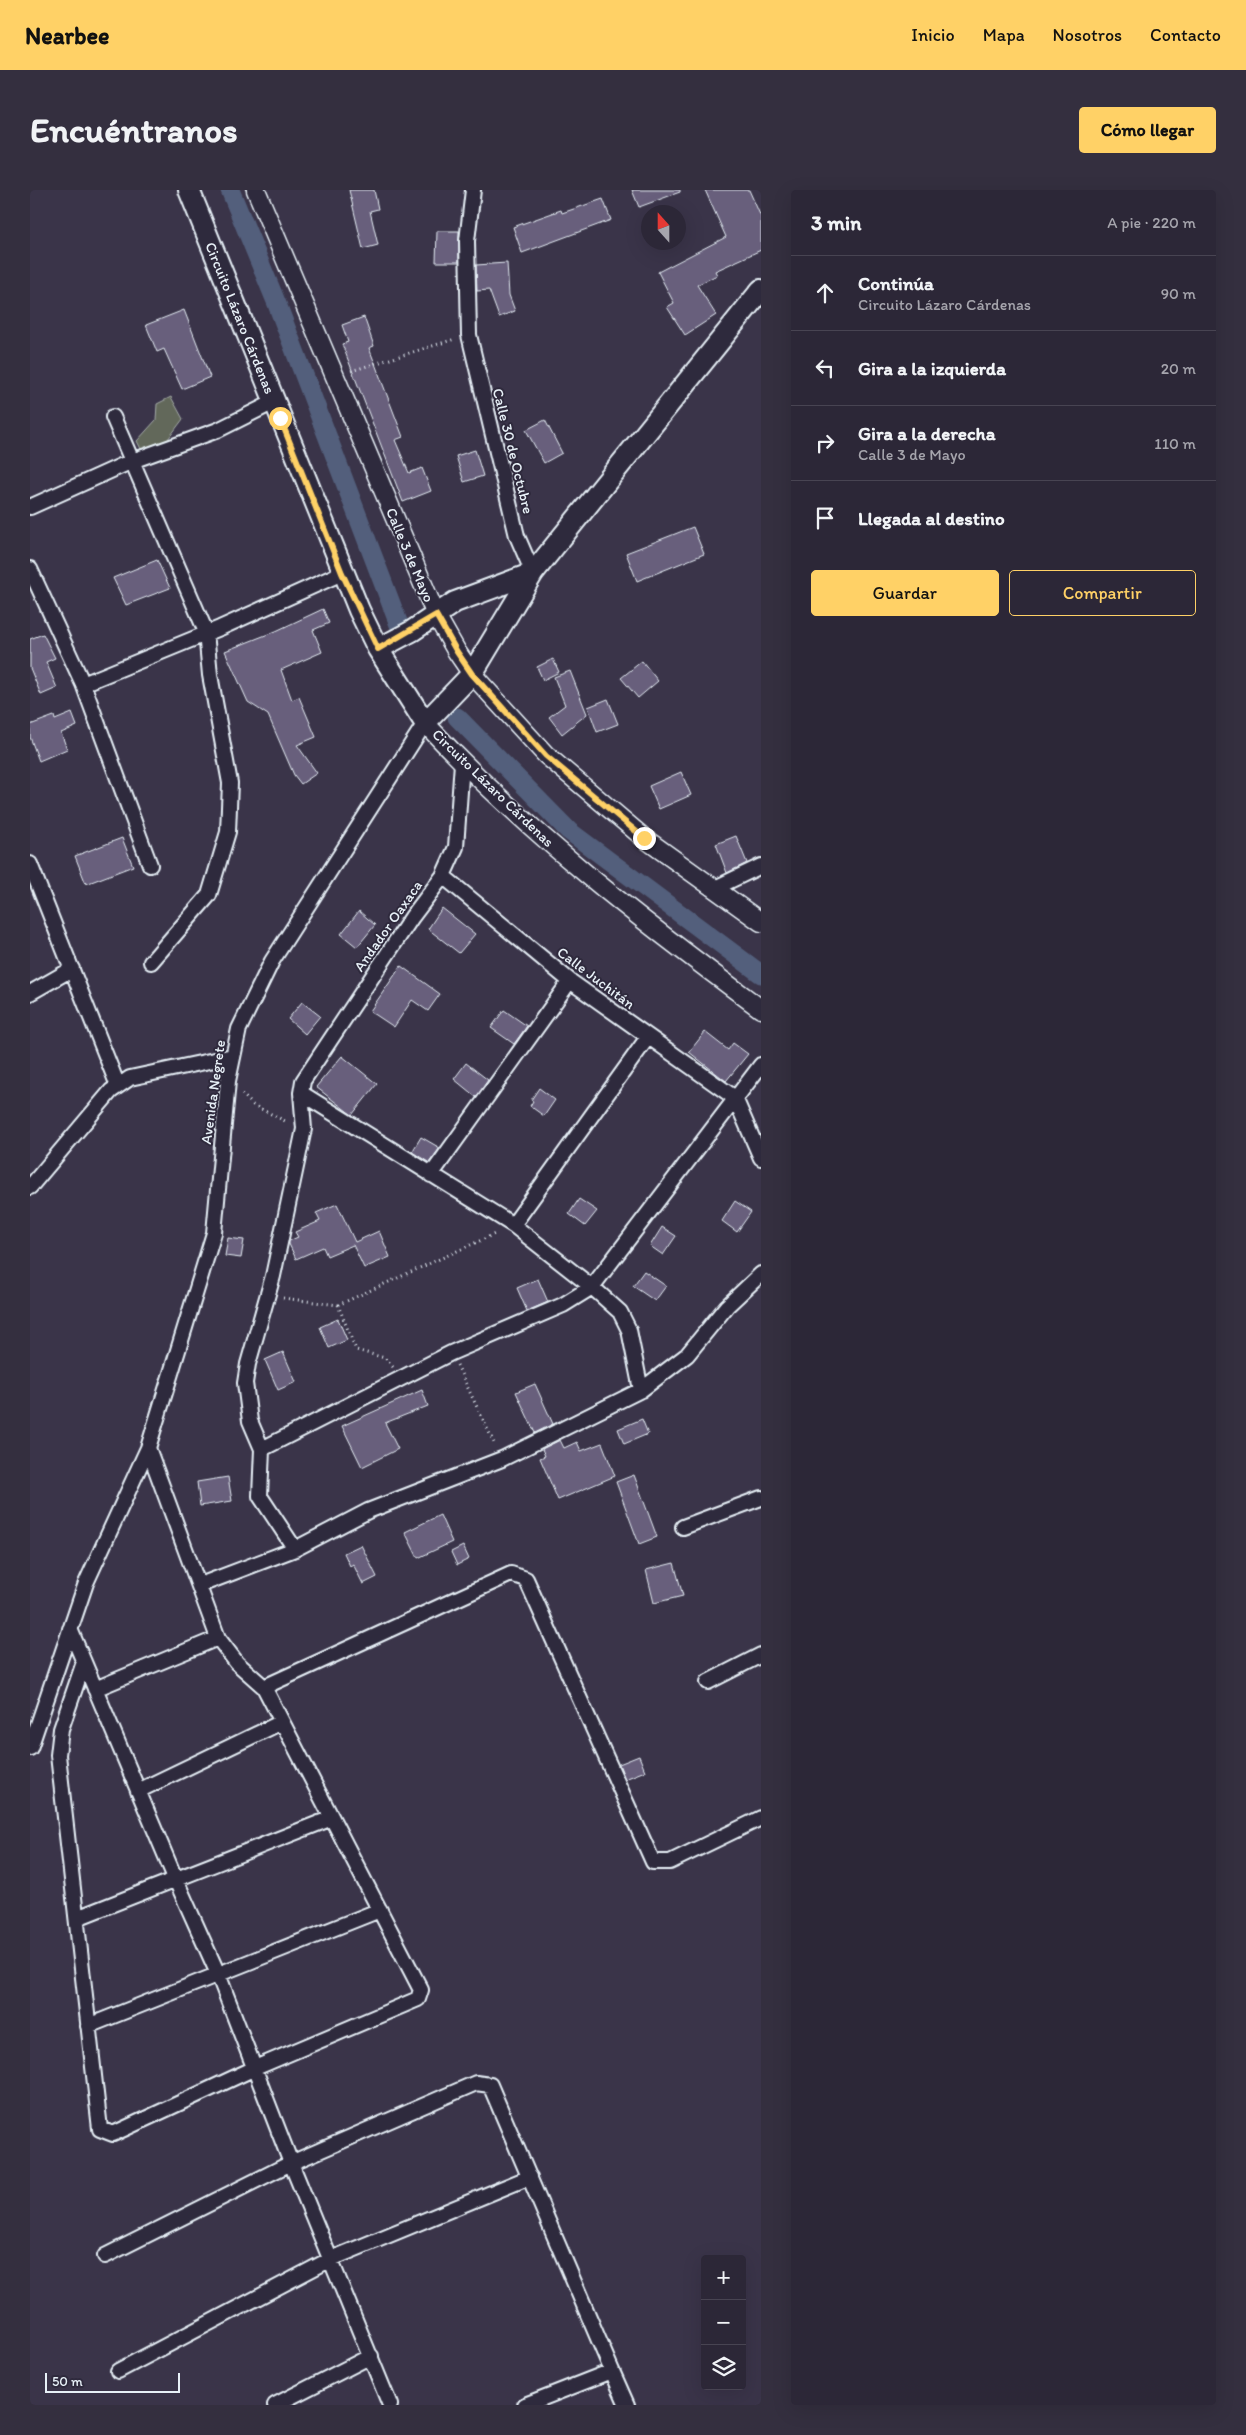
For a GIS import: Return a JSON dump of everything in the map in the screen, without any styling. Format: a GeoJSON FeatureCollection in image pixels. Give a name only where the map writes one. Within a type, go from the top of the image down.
{"type":"FeatureCollection","features":[{"type":"Feature","properties":{"kind":"main road","name":"Circuito Lázaro Cárdenas"},"geometry":{"type":"LineString","coordinates":[[189,190],[342,573],[378,649],[425,723]]}},
{"type":"Feature","properties":{"kind":"main road"},"geometry":{"type":"LineString","coordinates":[[425,723],[472,674],[533,573],[761,290]]}},
{"type":"Feature","properties":{"kind":"main road"},"geometry":{"type":"LineString","coordinates":[[378,649],[455,602],[533,573]]}},
{"type":"Feature","properties":{"kind":"street","name":"Calle 3 de Mayo"},"geometry":{"type":"LineString","coordinates":[[256,190],[436,615],[472,674],[546,756],[644,838],[761,922]]}},
{"type":"Feature","properties":{"kind":"street","name":"Calle 30 de Octubre"},"geometry":{"type":"LineString","coordinates":[[473,190],[467,241],[469,334],[514,527],[533,573]]}},
{"type":"Feature","properties":{"kind":"street"},"geometry":{"type":"LineString","coordinates":[[30,507],[132,461],[218,430],[274,402]]}},
{"type":"Feature","properties":{"kind":"street"},"geometry":{"type":"LineString","coordinates":[[113,417],[206,632],[210,675],[230,783],[228,832],[209,895],[151,962]]}},
{"type":"Feature","properties":{"kind":"street"},"geometry":{"type":"LineString","coordinates":[[30,569],[83,684],[150,864]]}},
{"type":"Feature","properties":{"kind":"street"},"geometry":{"type":"LineString","coordinates":[[83,684],[206,632],[220,628],[342,573]]}},
{"type":"Feature","properties":{"kind":"street","name":"Circuito Lázaro Cárdenas"},"geometry":{"type":"LineString","coordinates":[[425,723],[462,763],[576,867],[761,1010]]}},
{"type":"Feature","properties":{"kind":"street","name":"Avenida Negrete"},"geometry":{"type":"LineString","coordinates":[[30,1748],[86,1583],[148,1448],[214,1232],[228,1081],[239,1029],[272,961],[425,723]]}},
{"type":"Feature","properties":{"kind":"street","name":"Andador Oaxaca"},"geometry":{"type":"LineString","coordinates":[[301,1093],[303,1081],[412,917],[443,876],[456,847],[462,763]]}},
{"type":"Feature","properties":{"kind":"street"},"geometry":{"type":"LineString","coordinates":[[30,864],[33,881],[72,969],[118,1086]]}},
{"type":"Feature","properties":{"kind":"street"},"geometry":{"type":"LineString","coordinates":[[715,888],[761,866]]}},
{"type":"Feature","properties":{"kind":"street","name":"Calle Juchitán"},"geometry":{"type":"LineString","coordinates":[[443,876],[570,981],[735,1098]]}},
{"type":"Feature","properties":{"kind":"street"},"geometry":{"type":"LineString","coordinates":[[30,993],[72,969]]}},
{"type":"Feature","properties":{"kind":"street"},"geometry":{"type":"LineString","coordinates":[[430,1175],[570,981]]}},
{"type":"Feature","properties":{"kind":"street"},"geometry":{"type":"LineString","coordinates":[[513,1225],[648,1037]]}},
{"type":"Feature","properties":{"kind":"street"},"geometry":{"type":"LineString","coordinates":[[30,1186],[111,1091],[130,1078],[233,1056]]}},
{"type":"Feature","properties":{"kind":"street"},"geometry":{"type":"LineString","coordinates":[[262,1449],[451,1353],[563,1305],[592,1287],[761,1065]]}},
{"type":"Feature","properties":{"kind":"street"},"geometry":{"type":"LineString","coordinates":[[295,1549],[260,1496],[262,1449],[250,1421],[245,1383],[248,1364],[267,1295],[304,1129],[301,1093]]}},
{"type":"Feature","properties":{"kind":"street"},"geometry":{"type":"LineString","coordinates":[[301,1093],[513,1225],[592,1287],[620,1312],[629,1330],[641,1390]]}},
{"type":"Feature","properties":{"kind":"street"},"geometry":{"type":"LineString","coordinates":[[735,1098],[761,1158]]}},
{"type":"Feature","properties":{"kind":"street"},"geometry":{"type":"LineString","coordinates":[[200,1585],[295,1549],[368,1511],[502,1459],[641,1390],[687,1355],[728,1306],[761,1274]]}},
{"type":"Feature","properties":{"kind":"street"},"geometry":{"type":"LineString","coordinates":[[84,1662],[61,1729],[58,1755],[100,2129],[113,2134],[255,2068],[418,1999],[422,1990],[264,1688],[237,1663],[218,1638],[148,1448]]}},
{"type":"Feature","properties":{"kind":"street"},"geometry":{"type":"LineString","coordinates":[[683,1527],[761,1498]]}},
{"type":"Feature","properties":{"kind":"street"},"geometry":{"type":"LineString","coordinates":[[264,1688],[511,1574],[526,1579],[653,1862],[670,1862],[761,1818]]}},
{"type":"Feature","properties":{"kind":"street"},"geometry":{"type":"LineString","coordinates":[[70,1629],[175,1878],[218,1974],[291,2163],[390,2405]]}},
{"type":"Feature","properties":{"kind":"street"},"geometry":{"type":"LineString","coordinates":[[95,1689],[218,1638]]}},
{"type":"Feature","properties":{"kind":"street"},"geometry":{"type":"LineString","coordinates":[[708,1682],[761,1655]]}},
{"type":"Feature","properties":{"kind":"street"},"geometry":{"type":"LineString","coordinates":[[138,1791],[282,1722]]}},
{"type":"Feature","properties":{"kind":"street"},"geometry":{"type":"LineString","coordinates":[[77,1918],[332,1818]]}},
{"type":"Feature","properties":{"kind":"street"},"geometry":{"type":"LineString","coordinates":[[88,2026],[380,1910]]}},
{"type":"Feature","properties":{"kind":"street"},"geometry":{"type":"LineString","coordinates":[[105,2256],[291,2163],[476,2083],[490,2085],[627,2405]]}},
{"type":"Feature","properties":{"kind":"street"},"geometry":{"type":"LineString","coordinates":[[118,2372],[331,2259],[530,2177]]}},
{"type":"Feature","properties":{"kind":"street"},"geometry":{"type":"LineString","coordinates":[[275,2405],[371,2356]]}},
{"type":"Feature","properties":{"kind":"street"},"geometry":{"type":"LineString","coordinates":[[525,2405],[612,2370]]}},
{"type":"Feature","properties":{"kind":"path"},"geometry":{"type":"LineString","coordinates":[[334,376],[469,334]]}},
{"type":"Feature","properties":{"kind":"path"},"geometry":{"type":"LineString","coordinates":[[228,1081],[253,1104],[278,1119],[304,1129]]}},
{"type":"Feature","properties":{"kind":"path"},"geometry":{"type":"LineString","coordinates":[[267,1295],[338,1305],[513,1225]]}},
{"type":"Feature","properties":{"kind":"path"},"geometry":{"type":"LineString","coordinates":[[338,1305],[356,1350],[385,1358],[404,1378]]}},
{"type":"Feature","properties":{"kind":"path"},"geometry":{"type":"LineString","coordinates":[[451,1353],[502,1459]]}},
{"type":"Feature","properties":{"kind":"green space"},"geometry":{"type":"Polygon","coordinates":[[[171,397],[183,419],[159,451],[143,453],[137,441],[156,420],[157,404],[171,397]]]}},
{"type":"Feature","properties":{"kind":"building"},"geometry":{"type":"Polygon","coordinates":[[[349,190],[374,190],[378,209],[370,211],[378,245],[363,249],[349,190]]]}},
{"type":"Feature","properties":{"kind":"building"},"geometry":{"type":"Polygon","coordinates":[[[632,190],[680,190],[680,192],[639,207],[632,190]]]}},
{"type":"Feature","properties":{"kind":"building"},"geometry":{"type":"Polygon","coordinates":[[[705,190],[749,190],[761,217],[761,250],[715,271],[717,275],[697,285],[716,315],[685,335],[667,307],[674,303],[658,272],[726,237],[705,190]]]}},
{"type":"Feature","properties":{"kind":"building"},"geometry":{"type":"Polygon","coordinates":[[[603,199],[611,220],[522,253],[513,227],[561,210],[562,213],[603,199]]]}},
{"type":"Feature","properties":{"kind":"building"},"geometry":{"type":"Polygon","coordinates":[[[437,231],[459,231],[459,262],[436,262],[437,231]]]}},
{"type":"Feature","properties":{"kind":"building"},"geometry":{"type":"Polygon","coordinates":[[[507,263],[509,295],[515,311],[499,317],[489,290],[477,291],[476,265],[507,263]]]}},
{"type":"Feature","properties":{"kind":"building"},"geometry":{"type":"Polygon","coordinates":[[[184,310],[210,377],[182,389],[164,349],[157,352],[146,325],[184,310]]]}},
{"type":"Feature","properties":{"kind":"building"},"geometry":{"type":"Polygon","coordinates":[[[364,317],[374,346],[369,348],[403,437],[395,440],[409,473],[422,468],[431,491],[403,502],[342,344],[348,342],[342,325],[364,317]]]}},
{"type":"Feature","properties":{"kind":"building"},"geometry":{"type":"Polygon","coordinates":[[[545,420],[562,453],[544,463],[526,430],[545,420]]]}},
{"type":"Feature","properties":{"kind":"building"},"geometry":{"type":"Polygon","coordinates":[[[475,450],[483,476],[464,482],[456,456],[475,450]]]}},
{"type":"Feature","properties":{"kind":"building"},"geometry":{"type":"Polygon","coordinates":[[[693,527],[704,554],[637,581],[626,553],[693,527]]]}},
{"type":"Feature","properties":{"kind":"building"},"geometry":{"type":"Polygon","coordinates":[[[157,560],[170,588],[126,605],[113,578],[157,560]]]}},
{"type":"Feature","properties":{"kind":"building"},"geometry":{"type":"Polygon","coordinates":[[[323,609],[329,623],[313,630],[322,652],[281,670],[292,700],[299,697],[316,737],[297,745],[317,773],[301,784],[294,775],[268,715],[248,702],[225,651],[276,631],[323,609]]]}},
{"type":"Feature","properties":{"kind":"building"},"geometry":{"type":"Polygon","coordinates":[[[43,634],[55,658],[46,662],[57,688],[41,695],[30,668],[30,639],[43,634]]]}},
{"type":"Feature","properties":{"kind":"building"},"geometry":{"type":"Polygon","coordinates":[[[553,659],[559,672],[543,680],[537,667],[553,659]]]}},
{"type":"Feature","properties":{"kind":"building"},"geometry":{"type":"Polygon","coordinates":[[[642,661],[658,681],[638,698],[621,678],[642,661]]]}},
{"type":"Feature","properties":{"kind":"building"},"geometry":{"type":"Polygon","coordinates":[[[570,671],[587,714],[562,734],[549,717],[565,705],[554,677],[570,671]]]}},
{"type":"Feature","properties":{"kind":"building"},"geometry":{"type":"Polygon","coordinates":[[[608,699],[618,724],[597,732],[588,707],[608,699]]]}},
{"type":"Feature","properties":{"kind":"building"},"geometry":{"type":"Polygon","coordinates":[[[72,713],[77,726],[61,733],[67,749],[39,761],[30,737],[30,725],[54,716],[55,720],[72,713]]]}},
{"type":"Feature","properties":{"kind":"building"},"geometry":{"type":"Polygon","coordinates":[[[681,772],[691,795],[659,809],[649,786],[681,772]]]}},
{"type":"Feature","properties":{"kind":"building"},"geometry":{"type":"Polygon","coordinates":[[[736,836],[747,863],[727,873],[716,844],[736,836]]]}},
{"type":"Feature","properties":{"kind":"building"},"geometry":{"type":"Polygon","coordinates":[[[122,838],[133,866],[86,884],[75,856],[122,838]]]}},
{"type":"Feature","properties":{"kind":"building"},"geometry":{"type":"Polygon","coordinates":[[[442,908],[475,934],[459,953],[428,929],[442,908]]]}},
{"type":"Feature","properties":{"kind":"building"},"geometry":{"type":"Polygon","coordinates":[[[359,911],[375,925],[357,947],[341,934],[359,911]]]}},
{"type":"Feature","properties":{"kind":"building"},"geometry":{"type":"Polygon","coordinates":[[[401,966],[440,994],[428,1011],[412,1000],[394,1027],[370,1011],[401,966]]]}},
{"type":"Feature","properties":{"kind":"building"},"geometry":{"type":"Polygon","coordinates":[[[302,1002],[320,1016],[305,1034],[288,1019],[302,1002]]]}},
{"type":"Feature","properties":{"kind":"building"},"geometry":{"type":"Polygon","coordinates":[[[504,1010],[527,1026],[514,1044],[491,1028],[504,1010]]]}},
{"type":"Feature","properties":{"kind":"building"},"geometry":{"type":"Polygon","coordinates":[[[705,1032],[728,1050],[733,1043],[748,1054],[726,1081],[689,1052],[705,1032]]]}},
{"type":"Feature","properties":{"kind":"building"},"geometry":{"type":"Polygon","coordinates":[[[342,1056],[377,1084],[352,1115],[316,1087],[342,1056]]]}},
{"type":"Feature","properties":{"kind":"building"},"geometry":{"type":"Polygon","coordinates":[[[466,1063],[488,1080],[476,1097],[454,1079],[466,1063]]]}},
{"type":"Feature","properties":{"kind":"building"},"geometry":{"type":"Polygon","coordinates":[[[539,1088],[555,1100],[544,1116],[530,1106],[533,1101],[531,1100],[539,1088]]]}},
{"type":"Feature","properties":{"kind":"building"},"geometry":{"type":"Polygon","coordinates":[[[421,1137],[440,1148],[429,1163],[412,1152],[421,1137]]]}},
{"type":"Feature","properties":{"kind":"building"},"geometry":{"type":"Polygon","coordinates":[[[579,1199],[597,1211],[585,1226],[569,1214],[579,1199]]]}},
{"type":"Feature","properties":{"kind":"building"},"geometry":{"type":"Polygon","coordinates":[[[735,1201],[751,1212],[737,1232],[722,1221],[735,1201]]]}},
{"type":"Feature","properties":{"kind":"building"},"geometry":{"type":"Polygon","coordinates":[[[337,1204],[355,1242],[379,1231],[390,1257],[364,1268],[353,1245],[327,1256],[323,1247],[296,1259],[289,1244],[289,1241],[298,1237],[295,1232],[320,1221],[316,1213],[337,1204]]]}},
{"type":"Feature","properties":{"kind":"building"},"geometry":{"type":"Polygon","coordinates":[[[662,1227],[676,1236],[663,1255],[650,1246],[662,1227]]]}},
{"type":"Feature","properties":{"kind":"building"},"geometry":{"type":"Polygon","coordinates":[[[228,1238],[244,1240],[241,1258],[225,1256],[228,1238]]]}},
{"type":"Feature","properties":{"kind":"building"},"geometry":{"type":"Polygon","coordinates":[[[644,1271],[666,1286],[655,1301],[633,1286],[644,1271]]]}},
{"type":"Feature","properties":{"kind":"building"},"geometry":{"type":"Polygon","coordinates":[[[538,1279],[548,1302],[527,1311],[517,1288],[538,1279]]]}},
{"type":"Feature","properties":{"kind":"building"},"geometry":{"type":"Polygon","coordinates":[[[338,1319],[347,1340],[329,1348],[320,1327],[338,1319]]]}},
{"type":"Feature","properties":{"kind":"building"},"geometry":{"type":"Polygon","coordinates":[[[283,1352],[296,1382],[278,1390],[265,1360],[283,1352]]]}},
{"type":"Feature","properties":{"kind":"building"},"geometry":{"type":"Polygon","coordinates":[[[535,1384],[553,1424],[535,1433],[516,1392],[535,1384]]]}},
{"type":"Feature","properties":{"kind":"building"},"geometry":{"type":"Polygon","coordinates":[[[422,1390],[428,1406],[385,1423],[398,1449],[362,1467],[342,1426],[422,1390]]]}},
{"type":"Feature","properties":{"kind":"building"},"geometry":{"type":"Polygon","coordinates":[[[642,1419],[648,1434],[624,1444],[618,1429],[642,1419]]]}},
{"type":"Feature","properties":{"kind":"building"},"geometry":{"type":"Polygon","coordinates":[[[560,1440],[564,1448],[577,1442],[581,1451],[602,1443],[615,1476],[558,1500],[540,1458],[545,1456],[542,1449],[560,1440]]]}},
{"type":"Feature","properties":{"kind":"building"},"geometry":{"type":"Polygon","coordinates":[[[634,1475],[657,1537],[639,1544],[616,1482],[634,1475]]]}},
{"type":"Feature","properties":{"kind":"building"},"geometry":{"type":"Polygon","coordinates":[[[228,1477],[232,1501],[200,1506],[197,1482],[228,1477]]]}},
{"type":"Feature","properties":{"kind":"building"},"geometry":{"type":"Polygon","coordinates":[[[440,1515],[452,1542],[418,1558],[405,1532],[440,1515]]]}},
{"type":"Feature","properties":{"kind":"building"},"geometry":{"type":"Polygon","coordinates":[[[361,1545],[377,1577],[363,1584],[353,1564],[350,1566],[344,1553],[361,1545]]]}},
{"type":"Feature","properties":{"kind":"building"},"geometry":{"type":"Polygon","coordinates":[[[463,1546],[469,1559],[457,1565],[451,1552],[463,1546]]]}},
{"type":"Feature","properties":{"kind":"building"},"geometry":{"type":"Polygon","coordinates":[[[674,1563],[683,1596],[654,1603],[646,1570],[674,1563]]]}},
{"type":"Feature","properties":{"kind":"building"},"geometry":{"type":"Polygon","coordinates":[[[639,1756],[645,1771],[625,1779],[619,1764],[639,1756]]]}},
{"type":"Feature","properties":{"kind":"waterway"},"geometry":{"type":"LineString","coordinates":[[230,190],[277,304],[403,635]]}},
{"type":"Feature","properties":{"kind":"waterway"},"geometry":{"type":"LineString","coordinates":[[457,717],[569,831],[761,974]]}},
{"type":"Feature","properties":{"kind":"route"},"geometry":{"type":"LineString","coordinates":[[280,418],[342,573],[378,649],[412,631],[436,615],[472,674],[546,756],[644,838]]}}]}
